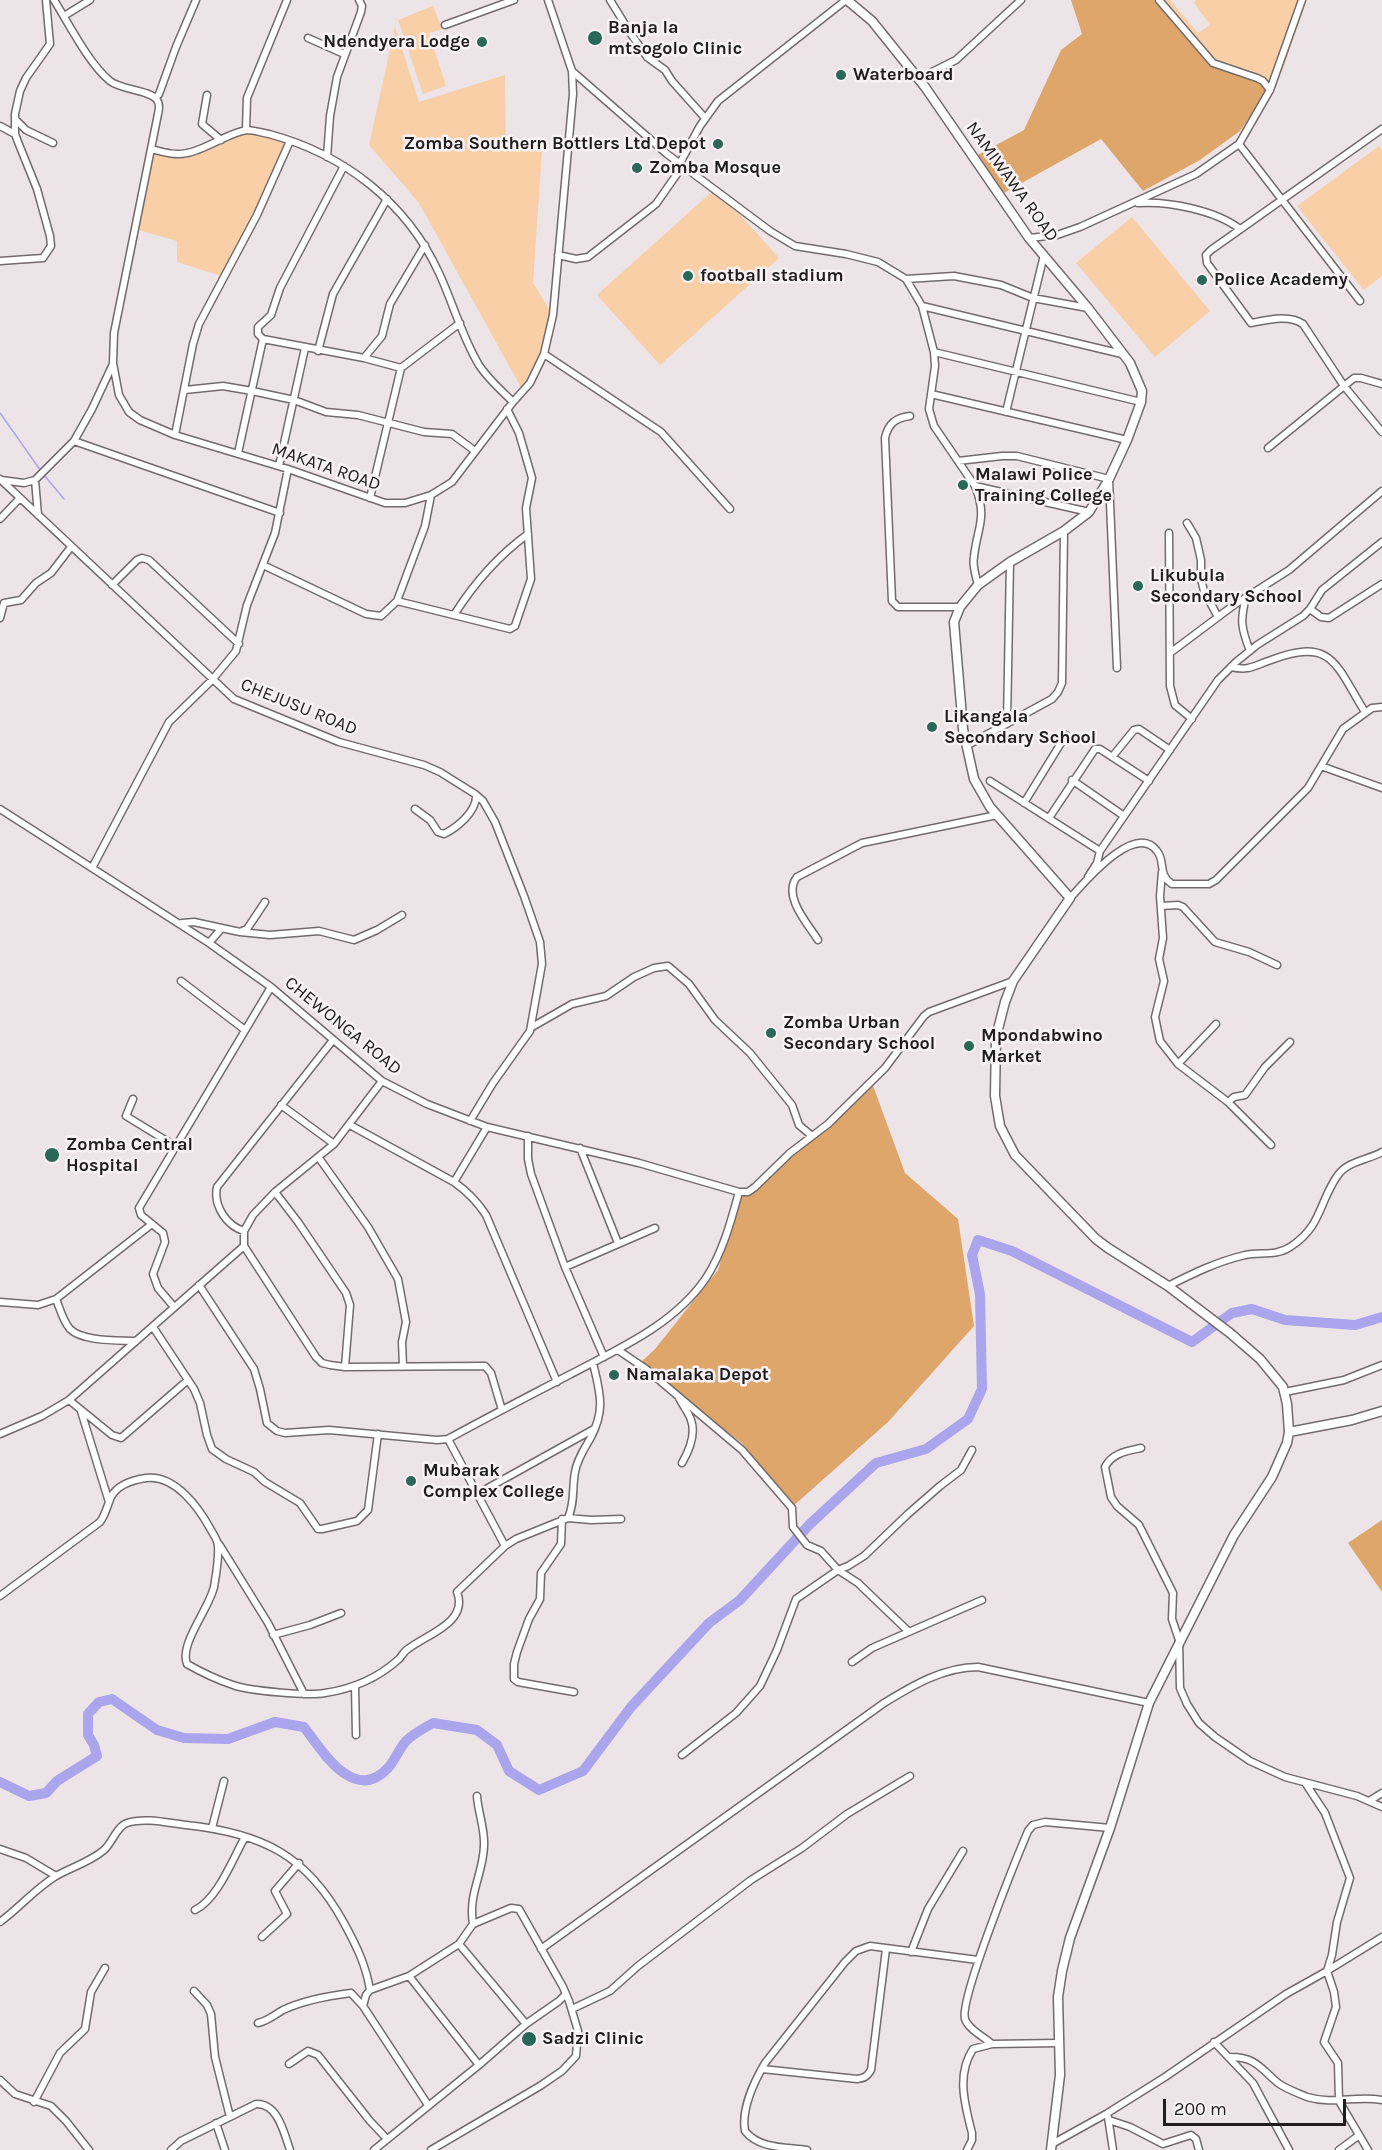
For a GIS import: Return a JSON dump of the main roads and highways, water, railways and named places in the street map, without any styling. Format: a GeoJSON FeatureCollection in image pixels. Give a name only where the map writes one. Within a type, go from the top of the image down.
{"type":"FeatureCollection","features":[{"type":"Feature","properties":{"kind":"waterway"},"geometry":{"type":"LineString","coordinates":[[0,413],[41,471]]}},
{"type":"Feature","properties":{"kind":"waterway"},"geometry":{"type":"LineString","coordinates":[[44,475],[64,499]]}},
{"type":"Feature","properties":{"kind":"waterway"},"geometry":{"type":"LineString","coordinates":[[0,1782],[29,1796],[46,1793],[57,1781],[97,1756],[88,1735],[88,1714],[99,1702],[112,1699],[157,1730],[184,1738],[228,1739],[275,1722],[304,1727],[320,1749],[340,1770],[351,1777],[363,1780],[375,1778],[388,1768],[406,1741],[433,1723],[477,1730],[497,1745],[509,1771],[539,1790],[583,1771],[631,1707],[709,1623],[740,1600],[810,1524],[876,1463],[926,1449],[968,1419],[982,1389],[980,1294],[972,1255],[978,1240],[1012,1251],[1192,1342],[1232,1313],[1252,1309],[1285,1320],[1355,1325],[1382,1317]]}},
{"type":"Feature","properties":{"kind":"place","name":"Banja la mtsogolo Clinic"},"geometry":{"type":"Point","coordinates":[595,38]}},
{"type":"Feature","properties":{"kind":"place","name":"Ndendyera Lodge"},"geometry":{"type":"Point","coordinates":[482,42]}},
{"type":"Feature","properties":{"kind":"place","name":"Waterboard"},"geometry":{"type":"Point","coordinates":[841,75]}},
{"type":"Feature","properties":{"kind":"place","name":"Zomba Southern Bottlers Ltd Depot"},"geometry":{"type":"Point","coordinates":[718,144]}},
{"type":"Feature","properties":{"kind":"place","name":"Zomba Mosque"},"geometry":{"type":"Point","coordinates":[637,168]}},
{"type":"Feature","properties":{"kind":"place","name":"football stadium"},"geometry":{"type":"Point","coordinates":[688,276]}},
{"type":"Feature","properties":{"kind":"place","name":"Police Academy"},"geometry":{"type":"Point","coordinates":[1202,280]}},
{"type":"Feature","properties":{"kind":"place","name":"Malawi Police Training College"},"geometry":{"type":"Point","coordinates":[963,485]}},
{"type":"Feature","properties":{"kind":"place","name":"Likubula Secondary School"},"geometry":{"type":"Point","coordinates":[1138,586]}},
{"type":"Feature","properties":{"kind":"place","name":"Likangala Secondary School"},"geometry":{"type":"Point","coordinates":[932,727]}},
{"type":"Feature","properties":{"kind":"place","name":"Zomba Urban Secondary School"},"geometry":{"type":"Point","coordinates":[771,1033]}},
{"type":"Feature","properties":{"kind":"place","name":"Mpondabwino Market"},"geometry":{"type":"Point","coordinates":[969,1046]}},
{"type":"Feature","properties":{"kind":"place","name":"Zomba Central Hospital"},"geometry":{"type":"Point","coordinates":[52,1155]}},
{"type":"Feature","properties":{"kind":"place","name":"Namalaka Depot"},"geometry":{"type":"Point","coordinates":[614,1375]}},
{"type":"Feature","properties":{"kind":"place","name":"Mubarak Complex College"},"geometry":{"type":"Point","coordinates":[411,1481]}},
{"type":"Feature","properties":{"kind":"place","name":"Sadzi Clinic"},"geometry":{"type":"Point","coordinates":[529,2039]}}]}
